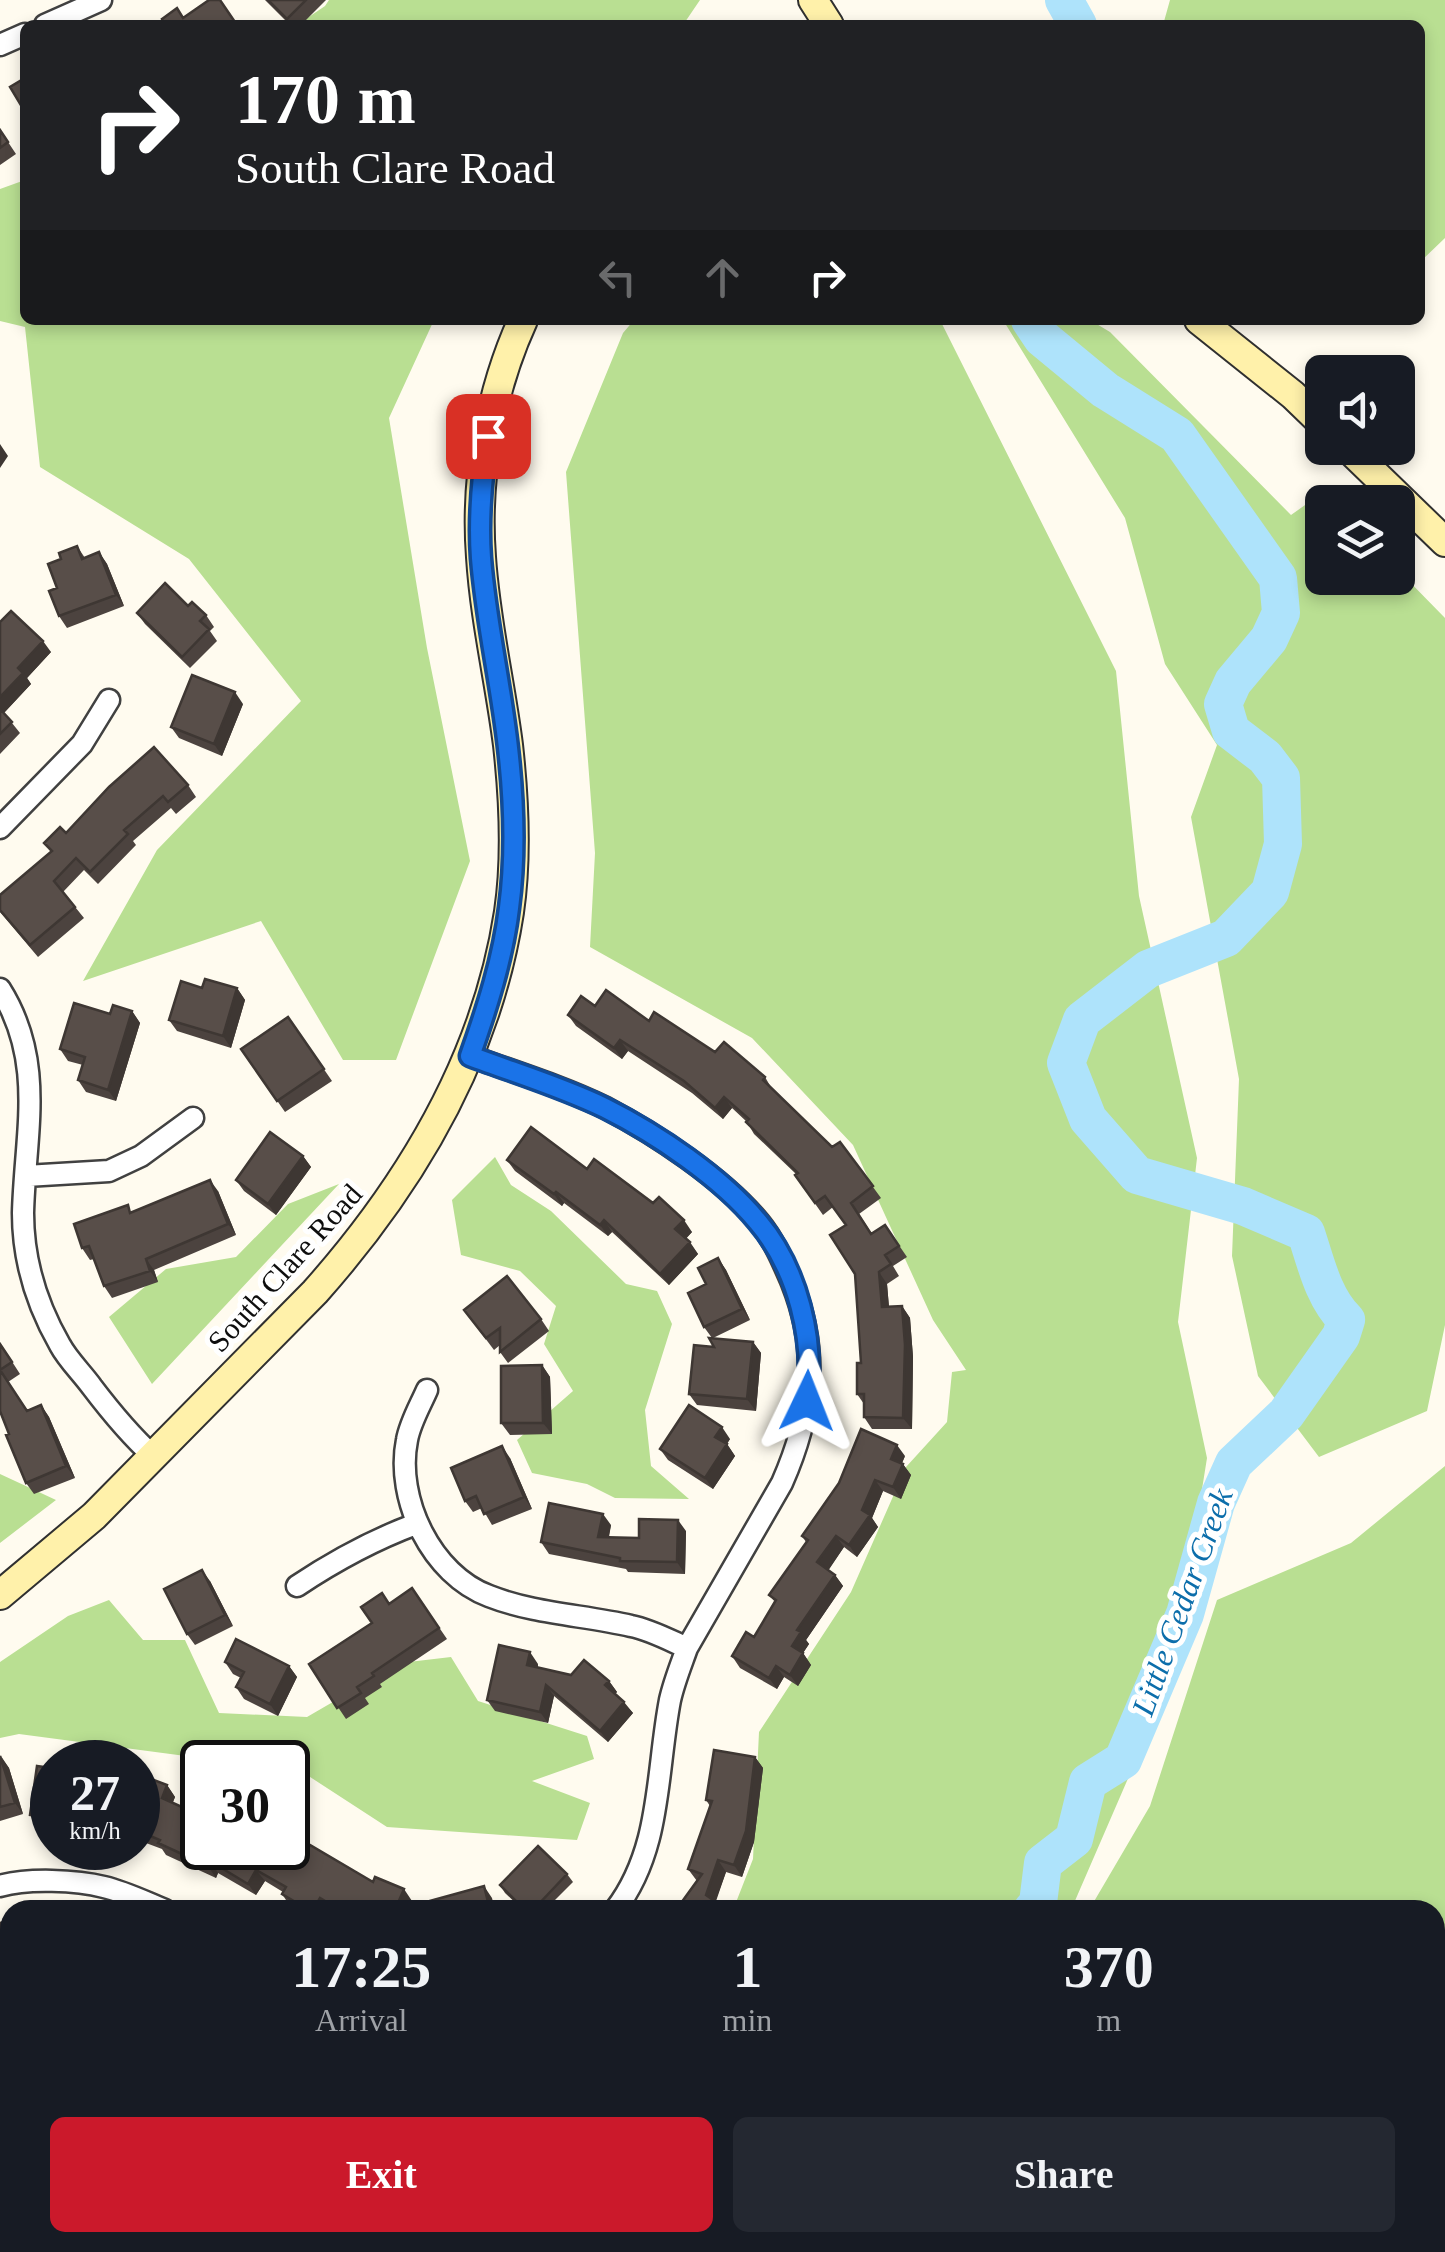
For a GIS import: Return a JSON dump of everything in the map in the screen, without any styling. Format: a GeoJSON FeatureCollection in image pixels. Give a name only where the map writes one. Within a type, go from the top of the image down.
{"type":"FeatureCollection","features":[{"type":"Feature","properties":{"kind":"street"},"geometry":{"type":"LineString","coordinates":[[57,20],[101,0]]}},
{"type":"Feature","properties":{"kind":"street","name":"South Clare Road"},"geometry":{"type":"LineString","coordinates":[[0,1596],[94,1516],[315,1292],[400,1185],[470,1056],[488,1002],[509,912],[512,869],[508,750],[480,554],[484,463],[493,410],[521,325]]}},
{"type":"Feature","properties":{"kind":"street"},"geometry":{"type":"LineString","coordinates":[[1204,325],[1305,406]]}},
{"type":"Feature","properties":{"kind":"street"},"geometry":{"type":"LineString","coordinates":[[1366,465],[1445,542]]}},
{"type":"Feature","properties":{"kind":"street"},"geometry":{"type":"LineString","coordinates":[[0,828],[82,744],[109,700]]}},
{"type":"Feature","properties":{"kind":"street"},"geometry":{"type":"LineString","coordinates":[[0,989],[25,1046],[30,1093],[23,1216],[26,1258],[36,1294],[60,1346],[128,1434],[153,1456]]}},
{"type":"Feature","properties":{"kind":"street"},"geometry":{"type":"LineString","coordinates":[[470,1056],[605,1108],[651,1134],[731,1194],[759,1222],[782,1258],[809,1342],[810,1377],[804,1425],[794,1455],[688,1648],[670,1700],[652,1831],[640,1868],[621,1900]]}},
{"type":"Feature","properties":{"kind":"street"},"geometry":{"type":"LineString","coordinates":[[26,1176],[109,1170],[141,1156],[193,1118]]}},
{"type":"Feature","properties":{"kind":"street"},"geometry":{"type":"LineString","coordinates":[[426,1390],[407,1438],[407,1492],[416,1524],[434,1552],[460,1578],[484,1595],[520,1606],[633,1626],[688,1648]]}},
{"type":"Feature","properties":{"kind":"street"},"geometry":{"type":"LineString","coordinates":[[297,1586],[378,1538],[416,1524]]}},
{"type":"Feature","properties":{"kind":"street"},"geometry":{"type":"LineString","coordinates":[[0,1886],[56,1882],[104,1886],[139,1900]]}},
{"type":"Feature","properties":{"kind":"green space"},"geometry":{"type":"Polygon","coordinates":[[[329,0],[700,0],[686,20],[304,20],[329,0]]]}},
{"type":"Feature","properties":{"kind":"green space"},"geometry":{"type":"Polygon","coordinates":[[[1170,0],[1445,0],[1445,238],[1425,257],[1425,20],[1164,20],[1170,0]]]}},
{"type":"Feature","properties":{"kind":"green space"},"geometry":{"type":"Polygon","coordinates":[[[20,182],[20,325],[432,325],[389,418],[427,648],[470,861],[396,1060],[343,1060],[261,921],[83,981],[157,850],[301,701],[189,559],[40,467],[25,327],[0,321],[0,189],[20,182]]]}},
{"type":"Feature","properties":{"kind":"green space"},"geometry":{"type":"Polygon","coordinates":[[[630,325],[943,325],[1116,671],[1139,896],[1197,1158],[1178,1322],[1207,1458],[1172,1677],[1075,1900],[737,1900],[753,1859],[759,1732],[851,1592],[906,1467],[947,1422],[952,1372],[966,1370],[933,1320],[853,1145],[752,1038],[590,947],[595,853],[566,472],[623,333],[630,325]]]}},
{"type":"Feature","properties":{"kind":"green space"},"geometry":{"type":"Polygon","coordinates":[[[1006,325],[1098,325],[1110,332],[1291,515],[1305,505],[1305,595],[1415,595],[1415,587],[1445,618],[1445,1325],[1427,1411],[1319,1457],[1258,1376],[1232,1256],[1239,1079],[1191,817],[1217,745],[1165,664],[1125,518],[1006,325]]]}},
{"type":"Feature","properties":{"kind":"green space"},"geometry":{"type":"Polygon","coordinates":[[[495,1157],[511,1185],[551,1211],[626,1284],[657,1291],[672,1324],[645,1410],[651,1466],[689,1499],[615,1498],[587,1484],[532,1473],[517,1440],[573,1391],[544,1344],[556,1306],[520,1271],[461,1255],[452,1200],[495,1157]]]}},
{"type":"Feature","properties":{"kind":"green space"},"geometry":{"type":"Polygon","coordinates":[[[339,1184],[152,1384],[109,1317],[166,1269],[236,1257],[288,1204],[339,1184]]]}},
{"type":"Feature","properties":{"kind":"green space"},"geometry":{"type":"Polygon","coordinates":[[[1445,1466],[1445,1900],[1095,1900],[1150,1806],[1217,1600],[1351,1543],[1445,1466]]]}},
{"type":"Feature","properties":{"kind":"green space"},"geometry":{"type":"Polygon","coordinates":[[[0,1474],[56,1500],[0,1543],[0,1474]]]}},
{"type":"Feature","properties":{"kind":"green space"},"geometry":{"type":"Polygon","coordinates":[[[109,1600],[143,1640],[185,1640],[219,1713],[307,1717],[400,1663],[451,1657],[478,1701],[587,1736],[594,1759],[532,1781],[590,1803],[577,1840],[387,1827],[310,1777],[310,1740],[180,1740],[180,1755],[160,1753],[160,1740],[64,1740],[19,1734],[0,1738],[0,1662],[68,1616],[109,1600]]]}},
{"type":"Feature","properties":{"kind":"building"},"geometry":{"type":"Polygon","coordinates":[[[209,0],[220,0],[234,20],[162,19],[177,8],[183,18],[209,0]]]}},
{"type":"Feature","properties":{"kind":"building"},"geometry":{"type":"Polygon","coordinates":[[[268,0],[306,0],[287,19],[268,0]]]}},
{"type":"Feature","properties":{"kind":"building"},"geometry":{"type":"Polygon","coordinates":[[[20,81],[20,104],[10,87],[20,81]]]}},
{"type":"Feature","properties":{"kind":"building"},"geometry":{"type":"Polygon","coordinates":[[[0,130],[8,142],[0,148],[0,130]]]}},
{"type":"Feature","properties":{"kind":"building"},"geometry":{"type":"Polygon","coordinates":[[[77,546],[82,559],[99,552],[116,595],[59,616],[49,591],[57,588],[48,564],[61,559],[59,553],[77,546]]]}},
{"type":"Feature","properties":{"kind":"building"},"geometry":{"type":"Polygon","coordinates":[[[165,583],[188,606],[192,602],[206,615],[200,621],[209,629],[182,657],[137,613],[165,583]]]}},
{"type":"Feature","properties":{"kind":"building"},"geometry":{"type":"Polygon","coordinates":[[[11,611],[43,641],[18,668],[23,673],[0,697],[0,622],[11,611]]]}},
{"type":"Feature","properties":{"kind":"building"},"geometry":{"type":"Polygon","coordinates":[[[192,675],[235,692],[214,744],[171,727],[192,675]]]}},
{"type":"Feature","properties":{"kind":"building"},"geometry":{"type":"Polygon","coordinates":[[[0,709],[12,722],[0,734],[0,709]]]}},
{"type":"Feature","properties":{"kind":"building"},"geometry":{"type":"Polygon","coordinates":[[[154,747],[188,785],[168,802],[163,796],[124,830],[128,834],[90,872],[76,858],[54,881],[75,907],[30,945],[0,910],[0,895],[52,851],[44,843],[60,827],[66,833],[154,747]]]}},
{"type":"Feature","properties":{"kind":"building"},"geometry":{"type":"Polygon","coordinates":[[[205,979],[237,988],[223,1036],[169,1020],[181,981],[202,988],[205,979]]]}},
{"type":"Feature","properties":{"kind":"building"},"geometry":{"type":"Polygon","coordinates":[[[606,990],[649,1021],[654,1012],[715,1052],[724,1042],[765,1077],[763,1080],[832,1147],[840,1142],[873,1186],[851,1203],[871,1234],[885,1225],[899,1246],[885,1255],[891,1264],[879,1272],[882,1307],[902,1306],[903,1418],[864,1417],[864,1394],[857,1394],[857,1363],[861,1363],[855,1274],[830,1235],[846,1225],[825,1196],[815,1203],[795,1175],[798,1173],[724,1097],[715,1108],[684,1081],[620,1040],[614,1048],[568,1015],[581,996],[595,1006],[606,990]]]}},
{"type":"Feature","properties":{"kind":"building"},"geometry":{"type":"Polygon","coordinates":[[[74,1003],[110,1014],[113,1005],[132,1011],[108,1090],[78,1080],[85,1057],[60,1049],[74,1003]]]}},
{"type":"Feature","properties":{"kind":"building"},"geometry":{"type":"Polygon","coordinates":[[[288,1017],[324,1069],[277,1101],[241,1049],[288,1017]]]}},
{"type":"Feature","properties":{"kind":"building"},"geometry":{"type":"Polygon","coordinates":[[[531,1127],[587,1169],[594,1159],[653,1203],[659,1197],[684,1220],[675,1229],[690,1242],[660,1274],[604,1220],[600,1225],[507,1160],[531,1127]]]}},
{"type":"Feature","properties":{"kind":"building"},"geometry":{"type":"Polygon","coordinates":[[[270,1132],[303,1156],[268,1204],[236,1180],[270,1132]]]}},
{"type":"Feature","properties":{"kind":"building"},"geometry":{"type":"Polygon","coordinates":[[[210,1180],[228,1224],[146,1259],[150,1271],[104,1286],[89,1246],[82,1248],[74,1224],[128,1205],[130,1213],[210,1180]]]}},
{"type":"Feature","properties":{"kind":"building"},"geometry":{"type":"Polygon","coordinates":[[[718,1258],[742,1309],[704,1327],[688,1293],[706,1284],[698,1268],[718,1258]]]}},
{"type":"Feature","properties":{"kind":"building"},"geometry":{"type":"Polygon","coordinates":[[[507,1276],[541,1319],[500,1352],[500,1328],[486,1338],[464,1310],[507,1276]]]}},
{"type":"Feature","properties":{"kind":"building"},"geometry":{"type":"Polygon","coordinates":[[[709,1338],[753,1342],[747,1399],[689,1394],[694,1345],[714,1347],[709,1338]]]}},
{"type":"Feature","properties":{"kind":"building"},"geometry":{"type":"Polygon","coordinates":[[[0,1344],[12,1362],[0,1370],[0,1344]]]}},
{"type":"Feature","properties":{"kind":"building"},"geometry":{"type":"Polygon","coordinates":[[[542,1365],[543,1423],[501,1423],[501,1366],[542,1365]]]}},
{"type":"Feature","properties":{"kind":"building"},"geometry":{"type":"Polygon","coordinates":[[[0,1370],[27,1411],[41,1405],[66,1466],[26,1483],[0,1411],[0,1370]]]}},
{"type":"Feature","properties":{"kind":"building"},"geometry":{"type":"Polygon","coordinates":[[[689,1405],[722,1427],[715,1437],[727,1444],[705,1478],[660,1449],[689,1405]]]}},
{"type":"Feature","properties":{"kind":"building"},"geometry":{"type":"Polygon","coordinates":[[[861,1429],[897,1445],[891,1459],[903,1464],[893,1487],[875,1480],[862,1510],[870,1515],[849,1545],[836,1536],[817,1562],[835,1575],[797,1630],[801,1632],[792,1646],[803,1653],[790,1675],[776,1666],[769,1678],[732,1656],[746,1632],[754,1637],[776,1600],[769,1595],[808,1540],[802,1536],[839,1483],[861,1429]]]}},
{"type":"Feature","properties":{"kind":"building"},"geometry":{"type":"Polygon","coordinates":[[[502,1446],[524,1497],[484,1514],[476,1496],[465,1501],[451,1468],[502,1446]]]}},
{"type":"Feature","properties":{"kind":"building"},"geometry":{"type":"Polygon","coordinates":[[[549,1503],[603,1514],[598,1537],[639,1538],[639,1519],[678,1520],[677,1562],[620,1561],[541,1542],[549,1503]]]}},
{"type":"Feature","properties":{"kind":"building"},"geometry":{"type":"Polygon","coordinates":[[[202,1570],[225,1615],[187,1634],[164,1589],[202,1570]]]}},
{"type":"Feature","properties":{"kind":"building"},"geometry":{"type":"Polygon","coordinates":[[[412,1588],[439,1628],[372,1673],[374,1676],[357,1687],[361,1693],[337,1708],[309,1664],[372,1623],[361,1607],[382,1593],[389,1604],[412,1588]]]}},
{"type":"Feature","properties":{"kind":"building"},"geometry":{"type":"Polygon","coordinates":[[[236,1639],[289,1666],[270,1704],[236,1687],[244,1672],[225,1662],[236,1639]]]}},
{"type":"Feature","properties":{"kind":"building"},"geometry":{"type":"Polygon","coordinates":[[[499,1645],[530,1652],[527,1665],[571,1675],[584,1660],[609,1681],[605,1685],[624,1702],[600,1731],[546,1685],[540,1712],[487,1700],[499,1645]]]}},
{"type":"Feature","properties":{"kind":"building"},"geometry":{"type":"Polygon","coordinates":[[[714,1750],[755,1757],[746,1831],[734,1865],[718,1860],[706,1895],[713,1900],[683,1900],[702,1874],[688,1869],[712,1801],[706,1800],[714,1750]]]}},
{"type":"Feature","properties":{"kind":"building"},"geometry":{"type":"Polygon","coordinates":[[[0,1756],[15,1803],[0,1807],[0,1756]]]}},
{"type":"Feature","properties":{"kind":"building"},"geometry":{"type":"Polygon","coordinates":[[[160,1782],[167,1785],[162,1798],[180,1806],[180,1853],[160,1844],[160,1782]]]}},
{"type":"Feature","properties":{"kind":"building"},"geometry":{"type":"Polygon","coordinates":[[[310,1845],[373,1882],[375,1877],[404,1889],[399,1900],[292,1900],[282,1894],[286,1887],[256,1870],[310,1870],[310,1845]]]}},
{"type":"Feature","properties":{"kind":"building"},"geometry":{"type":"Polygon","coordinates":[[[538,1846],[567,1874],[542,1900],[515,1900],[500,1885],[538,1846]]]}},
{"type":"Feature","properties":{"kind":"building"},"geometry":{"type":"Polygon","coordinates":[[[225,1870],[256,1870],[248,1884],[225,1870]]]}},
{"type":"Feature","properties":{"kind":"building"},"geometry":{"type":"Polygon","coordinates":[[[484,1886],[488,1900],[434,1900],[484,1886]]]}},
{"type":"Feature","properties":{"kind":"waterway","name":"Little Cedar Creek"},"geometry":{"type":"LineString","coordinates":[[1064,0],[1075,20]]}},
{"type":"Feature","properties":{"kind":"waterway","name":"Little Cedar Creek"},"geometry":{"type":"LineString","coordinates":[[1033,325],[1042,338],[1105,390],[1177,435],[1278,578],[1281,613],[1269,639],[1233,682],[1223,704],[1231,731],[1265,757],[1281,778],[1283,844],[1270,892],[1226,938],[1148,969],[1082,1020],[1066,1063],[1088,1119],[1137,1175],[1243,1206],[1306,1233],[1326,1290],[1346,1320],[1341,1336],[1286,1414],[1234,1463],[1216,1503],[1185,1614],[1123,1760],[1088,1782],[1074,1839],[1043,1863],[1038,1900]]}},
{"type":"Feature","properties":{"kind":"route"},"geometry":{"type":"LineString","coordinates":[[488,436],[480,554],[508,750],[512,869],[509,912],[499,957],[470,1056],[605,1108],[651,1134],[731,1194],[759,1222],[782,1258],[798,1299],[809,1342],[807,1401]]}}]}
